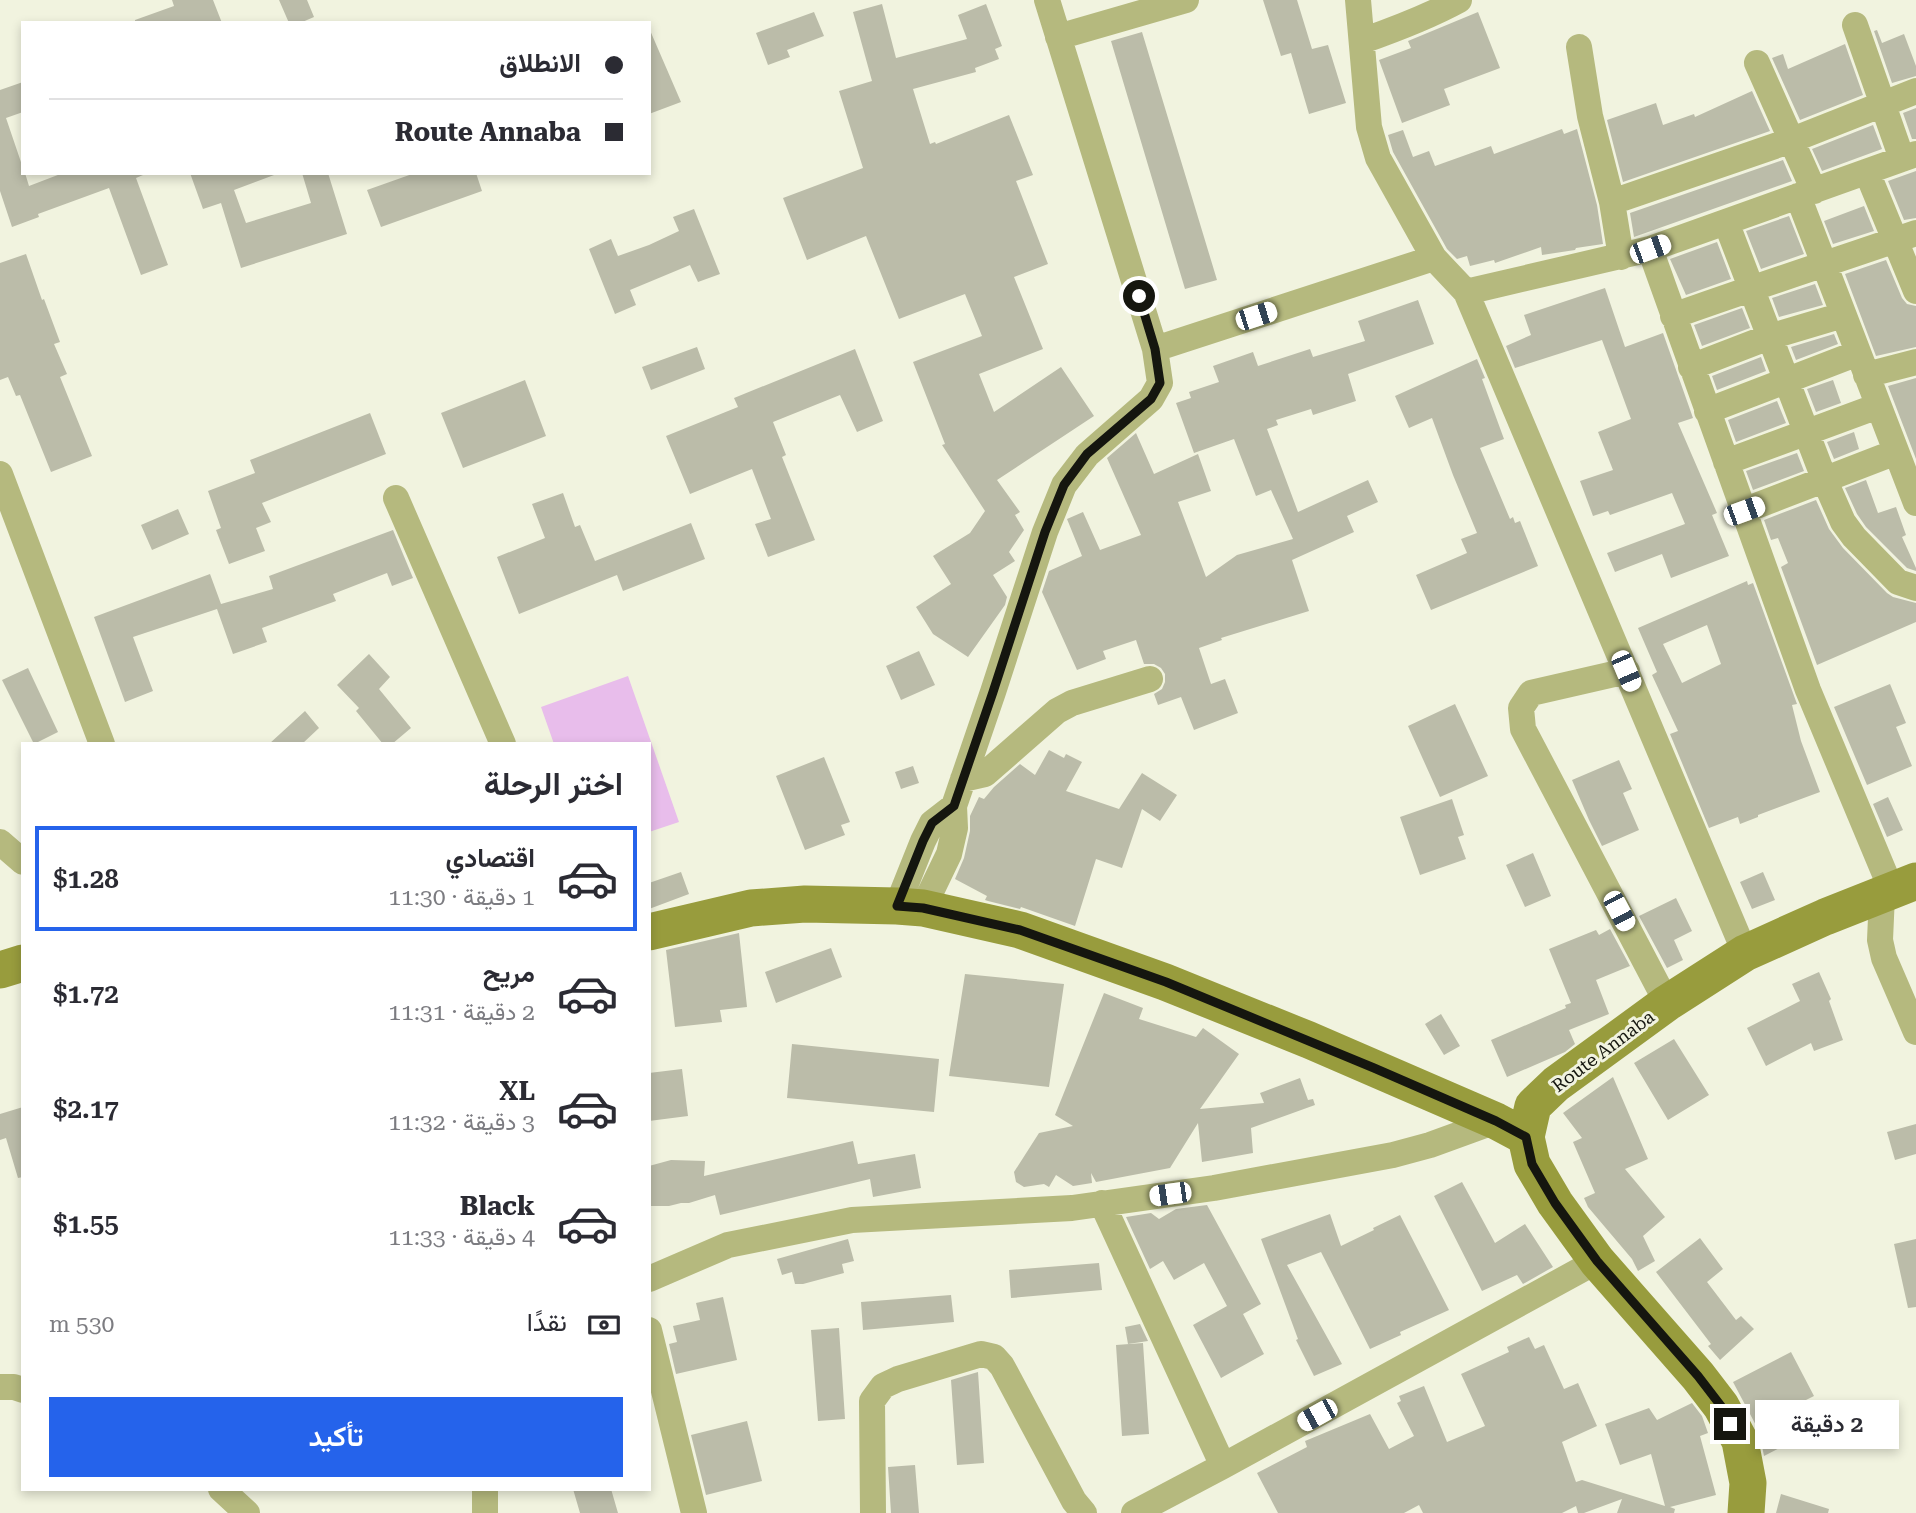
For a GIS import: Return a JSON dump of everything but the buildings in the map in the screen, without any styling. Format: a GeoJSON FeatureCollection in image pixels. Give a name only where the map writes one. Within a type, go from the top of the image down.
{"type":"FeatureCollection","features":[{"type":"Feature","properties":{"kind":"main road","name":"Route Annaba"},"geometry":{"type":"LineString","coordinates":[[1511,1129],[1556,1084],[1667,1003],[1745,953],[1896,889]]}},
{"type":"Feature","properties":{"kind":"main road"},"geometry":{"type":"LineString","coordinates":[[651,932],[751,908],[805,904],[910,907],[1020,930],[1166,982],[1309,1040],[1511,1129],[1555,1203],[1597,1261],[1721,1406],[1740,1441],[1748,1483],[1746,1513]]}},
{"type":"Feature","properties":{"kind":"main road"},"geometry":{"type":"LineString","coordinates":[[0,971],[21,964]]}},
{"type":"Feature","properties":{"kind":"street"},"geometry":{"type":"LineString","coordinates":[[910,907],[949,855],[955,828],[954,806],[1045,532],[1064,485],[1087,454],[1151,399],[1160,383],[1155,349],[1047,0]]}},
{"type":"Feature","properties":{"kind":"street"},"geometry":{"type":"LineString","coordinates":[[1058,37],[1186,0]]}},
{"type":"Feature","properties":{"kind":"street"},"geometry":{"type":"LineString","coordinates":[[1359,0],[1369,127],[1378,158],[1434,258],[1466,292],[1745,953]]}},
{"type":"Feature","properties":{"kind":"street"},"geometry":{"type":"LineString","coordinates":[[1362,41],[1403,27],[1459,0]]}},
{"type":"Feature","properties":{"kind":"street"},"geometry":{"type":"LineString","coordinates":[[1466,292],[1650,249],[1909,157],[1882,104],[1855,25]]}},
{"type":"Feature","properties":{"kind":"street"},"geometry":{"type":"LineString","coordinates":[[1579,47],[1590,116],[1612,202],[1621,257]]}},
{"type":"Feature","properties":{"kind":"street"},"geometry":{"type":"LineString","coordinates":[[1757,63],[1792,140],[1824,265],[1916,503]]}},
{"type":"Feature","properties":{"kind":"street"},"geometry":{"type":"LineString","coordinates":[[1612,202],[1792,140],[1916,91]]}},
{"type":"Feature","properties":{"kind":"street"},"geometry":{"type":"LineString","coordinates":[[1867,172],[1905,236],[1916,291]]}},
{"type":"Feature","properties":{"kind":"street"},"geometry":{"type":"LineString","coordinates":[[1726,222],[1806,433],[1843,522],[1898,582],[1916,587]]}},
{"type":"Feature","properties":{"kind":"street"},"geometry":{"type":"LineString","coordinates":[[1673,316],[1905,236]]}},
{"type":"Feature","properties":{"kind":"street"},"geometry":{"type":"LineString","coordinates":[[1650,249],[1808,690],[1896,889],[1880,940],[1884,958],[1916,1032]]}},
{"type":"Feature","properties":{"kind":"street"},"geometry":{"type":"LineString","coordinates":[[1155,349],[1434,258]]}},
{"type":"Feature","properties":{"kind":"street"},"geometry":{"type":"LineString","coordinates":[[1691,367],[1769,337],[1843,315]]}},
{"type":"Feature","properties":{"kind":"street"},"geometry":{"type":"LineString","coordinates":[[1707,411],[1786,380],[1862,364],[1916,362]]}},
{"type":"Feature","properties":{"kind":"street"},"geometry":{"type":"LineString","coordinates":[[1726,462],[1878,406]]}},
{"type":"Feature","properties":{"kind":"street"},"geometry":{"type":"LineString","coordinates":[[1744,511],[1896,452]]}},
{"type":"Feature","properties":{"kind":"street"},"geometry":{"type":"LineString","coordinates":[[0,474],[101,742]]}},
{"type":"Feature","properties":{"kind":"street"},"geometry":{"type":"LineString","coordinates":[[396,498],[502,742]]}},
{"type":"Feature","properties":{"kind":"street"},"geometry":{"type":"LineString","coordinates":[[1626,671],[1531,693],[1521,708],[1523,729],[1667,1003]]}},
{"type":"Feature","properties":{"kind":"street"},"geometry":{"type":"LineString","coordinates":[[963,779],[985,774],[1057,710],[1150,679]]}},
{"type":"Feature","properties":{"kind":"street"},"geometry":{"type":"LineString","coordinates":[[0,842],[21,860]]}},
{"type":"Feature","properties":{"kind":"street"},"geometry":{"type":"LineString","coordinates":[[651,1278],[729,1245],[852,1220],[1072,1208],[1214,1188],[1393,1155],[1511,1129]]}},
{"type":"Feature","properties":{"kind":"street"},"geometry":{"type":"LineString","coordinates":[[1102,1203],[1223,1466]]}},
{"type":"Feature","properties":{"kind":"street"},"geometry":{"type":"LineString","coordinates":[[1142,1511],[1597,1261]]}},
{"type":"Feature","properties":{"kind":"street"},"geometry":{"type":"LineString","coordinates":[[651,1338],[694,1513]]}},
{"type":"Feature","properties":{"kind":"street"},"geometry":{"type":"LineString","coordinates":[[873,1513],[872,1401],[883,1386],[898,1379],[981,1354],[994,1357],[1002,1366],[1074,1501],[1084,1513]]}},
{"type":"Feature","properties":{"kind":"street"},"geometry":{"type":"LineString","coordinates":[[0,1387],[21,1389]]}},
{"type":"Feature","properties":{"kind":"street"},"geometry":{"type":"LineString","coordinates":[[223,1491],[247,1513]]}},
{"type":"Feature","properties":{"kind":"street"},"geometry":{"type":"LineString","coordinates":[[485,1491],[485,1513]]}},
{"type":"Feature","properties":{"kind":"shaded area"},"geometry":{"type":"Polygon","coordinates":[[[628,676],[679,822],[651,831],[651,742],[553,742],[541,707],[628,676]]]}},
{"type":"Feature","properties":{"kind":"route"},"geometry":{"type":"LineString","coordinates":[[1139,296],[1155,349],[1160,383],[1151,399],[1087,454],[1064,485],[1045,532],[954,806],[932,823],[897,906],[923,908],[1020,930],[1166,982],[1396,1077],[1526,1137],[1532,1164],[1555,1203],[1597,1261],[1698,1376],[1721,1406],[1730,1424]]}}]}
